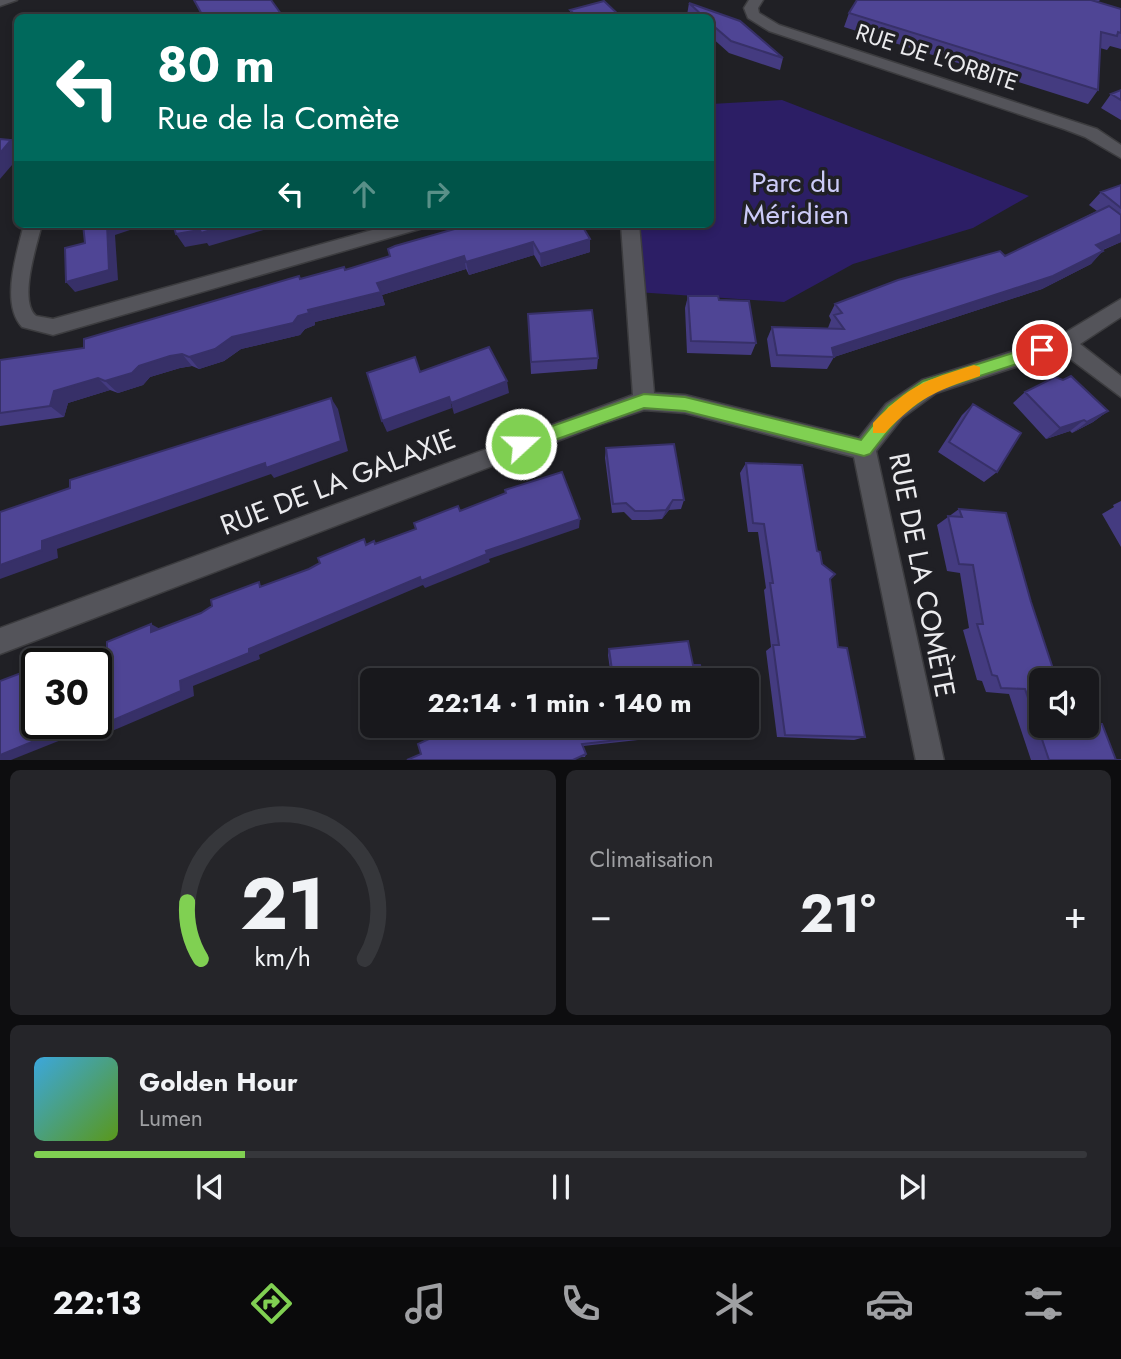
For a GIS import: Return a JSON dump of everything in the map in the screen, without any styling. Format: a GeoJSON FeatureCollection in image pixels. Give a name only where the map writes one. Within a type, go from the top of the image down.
{"type":"FeatureCollection","features":[{"type":"Feature","properties":{"kind":"street"},"geometry":{"type":"LineString","coordinates":[[0,2],[10,0]]}},
{"type":"Feature","properties":{"kind":"street","name":"RUE DE L'ORBITE"},"geometry":{"type":"LineString","coordinates":[[756,0],[751,8],[753,15],[774,28],[1091,132],[1121,153]]}},
{"type":"Feature","properties":{"kind":"street"},"geometry":{"type":"LineString","coordinates":[[32,228],[19,291],[19,306],[24,318],[36,325],[53,327],[403,228]]}},
{"type":"Feature","properties":{"kind":"street"},"geometry":{"type":"LineString","coordinates":[[630,228],[644,401]]}},
{"type":"Feature","properties":{"kind":"street","name":"RUE DE LA COMÈTE"},"geometry":{"type":"LineString","coordinates":[[930,760],[864,449],[894,411],[929,386],[1064,343],[1085,333],[1121,307]]}},
{"type":"Feature","properties":{"kind":"street"},"geometry":{"type":"LineString","coordinates":[[1064,343],[1121,388]]}},
{"type":"Feature","properties":{"kind":"street","name":"RUE DE LA GALAXIE"},"geometry":{"type":"LineString","coordinates":[[0,641],[599,415],[644,401],[685,404],[864,449]]}},
{"type":"Feature","properties":{"kind":"green space","name":"Parc du Méridien"},"geometry":{"type":"Polygon","coordinates":[[[782,100],[1029,196],[973,228],[853,264],[784,302],[636,292],[630,228],[714,228],[714,104],[782,100]]]}},
{"type":"Feature","properties":{"kind":"building"},"geometry":{"type":"Polygon","coordinates":[[[194,0],[271,0],[281,14],[202,14],[194,0]]]}},
{"type":"Feature","properties":{"kind":"building"},"geometry":{"type":"Polygon","coordinates":[[[857,0],[1091,0],[1121,9],[1121,33],[1118,32],[1117,36],[1101,32],[1098,90],[849,13],[857,0]]]}},
{"type":"Feature","properties":{"kind":"building"},"geometry":{"type":"Polygon","coordinates":[[[604,1],[618,14],[574,14],[570,10],[604,1]]]}},
{"type":"Feature","properties":{"kind":"building"},"geometry":{"type":"Polygon","coordinates":[[[689,3],[740,21],[783,58],[731,41],[714,26],[714,14],[701,14],[689,3]]]}},
{"type":"Feature","properties":{"kind":"building"},"geometry":{"type":"Polygon","coordinates":[[[1121,90],[1121,100],[1111,94],[1121,90]]]}},
{"type":"Feature","properties":{"kind":"building"},"geometry":{"type":"Polygon","coordinates":[[[0,139],[11,140],[0,153],[0,139]]]}},
{"type":"Feature","properties":{"kind":"building"},"geometry":{"type":"Polygon","coordinates":[[[1121,185],[1121,208],[1101,192],[1121,185]]]}},
{"type":"Feature","properties":{"kind":"building"},"geometry":{"type":"Polygon","coordinates":[[[1109,206],[1121,215],[1121,234],[1096,245],[1103,251],[1053,276],[832,348],[834,357],[777,355],[772,327],[844,329],[834,315],[842,313],[835,304],[898,280],[1000,251],[1005,256],[1109,206]]]}},
{"type":"Feature","properties":{"kind":"building"},"geometry":{"type":"Polygon","coordinates":[[[83,228],[107,228],[109,270],[66,282],[65,248],[85,243],[83,228]]]}},
{"type":"Feature","properties":{"kind":"building"},"geometry":{"type":"Polygon","coordinates":[[[174,228],[218,228],[201,233],[200,230],[176,234],[174,228]]]}},
{"type":"Feature","properties":{"kind":"building"},"geometry":{"type":"Polygon","coordinates":[[[458,228],[583,228],[590,239],[540,254],[533,242],[466,262],[464,256],[377,283],[381,292],[308,310],[309,313],[298,316],[293,323],[232,337],[215,349],[189,357],[182,354],[170,356],[139,366],[132,373],[105,381],[98,378],[54,391],[50,406],[0,413],[0,360],[84,348],[84,339],[299,276],[300,279],[344,267],[345,270],[390,256],[388,249],[458,228]]]}},
{"type":"Feature","properties":{"kind":"building"},"geometry":{"type":"Polygon","coordinates":[[[688,296],[718,296],[719,300],[749,301],[756,343],[691,341],[688,296]]]}},
{"type":"Feature","properties":{"kind":"building"},"geometry":{"type":"Polygon","coordinates":[[[592,310],[598,358],[531,362],[528,314],[592,310]]]}},
{"type":"Feature","properties":{"kind":"building"},"geometry":{"type":"Polygon","coordinates":[[[489,347],[507,381],[451,403],[449,397],[382,421],[367,373],[415,357],[420,372],[489,347]]]}},
{"type":"Feature","properties":{"kind":"building"},"geometry":{"type":"Polygon","coordinates":[[[1071,376],[1108,411],[1087,422],[1084,420],[1060,428],[1025,392],[1055,377],[1063,380],[1071,376]]]}},
{"type":"Feature","properties":{"kind":"building"},"geometry":{"type":"Polygon","coordinates":[[[331,398],[341,441],[266,468],[265,463],[42,541],[42,550],[0,565],[0,512],[70,488],[70,480],[331,398]]]}},
{"type":"Feature","properties":{"kind":"building"},"geometry":{"type":"Polygon","coordinates":[[[973,404],[1021,433],[997,472],[949,442],[973,404]]]}},
{"type":"Feature","properties":{"kind":"building"},"geometry":{"type":"Polygon","coordinates":[[[674,444],[684,500],[673,500],[666,510],[650,511],[635,511],[626,503],[613,504],[606,448],[674,444]]]}},
{"type":"Feature","properties":{"kind":"building"},"geometry":{"type":"Polygon","coordinates":[[[746,463],[802,465],[817,551],[820,552],[822,564],[835,574],[830,579],[838,647],[847,648],[865,737],[785,735],[773,645],[779,645],[770,583],[773,583],[764,524],[753,523],[746,463]]]}},
{"type":"Feature","properties":{"kind":"building"},"geometry":{"type":"Polygon","coordinates":[[[562,472],[580,519],[486,551],[487,554],[421,581],[420,577],[249,649],[249,653],[180,681],[181,691],[112,721],[112,648],[107,648],[107,642],[151,624],[151,632],[201,613],[212,606],[211,600],[259,582],[260,587],[309,569],[320,563],[318,558],[364,539],[366,545],[374,541],[375,544],[416,529],[414,523],[458,506],[460,511],[506,493],[505,490],[562,472]]]}},
{"type":"Feature","properties":{"kind":"building"},"geometry":{"type":"Polygon","coordinates":[[[959,509],[1006,513],[1053,668],[1029,668],[1029,701],[1025,689],[1001,688],[997,676],[992,675],[977,624],[983,624],[973,565],[959,564],[948,516],[962,517],[959,509]]]}},
{"type":"Feature","properties":{"kind":"building"},"geometry":{"type":"Polygon","coordinates":[[[688,641],[693,665],[700,665],[701,668],[612,668],[609,649],[688,641]]]}},
{"type":"Feature","properties":{"kind":"building"},"geometry":{"type":"Polygon","coordinates":[[[21,673],[21,739],[39,739],[0,755],[0,681],[21,673]]]}},
{"type":"Feature","properties":{"kind":"building"},"geometry":{"type":"Polygon","coordinates":[[[1099,724],[1102,724],[1116,760],[1049,760],[1042,738],[1099,738],[1099,724]]]}},
{"type":"Feature","properties":{"kind":"building"},"geometry":{"type":"Polygon","coordinates":[[[431,738],[636,738],[582,744],[586,754],[573,760],[407,760],[421,754],[418,744],[431,738]]]}},
{"type":"Feature","properties":{"kind":"slow traffic"},"geometry":{"type":"LineString","coordinates":[[879,428],[908,398],[929,386],[974,372]]}},
{"type":"Feature","properties":{"kind":"route"},"geometry":{"type":"LineString","coordinates":[[521,444],[644,401],[685,404],[864,449],[894,411],[908,398],[929,386],[1042,350]]}}]}
